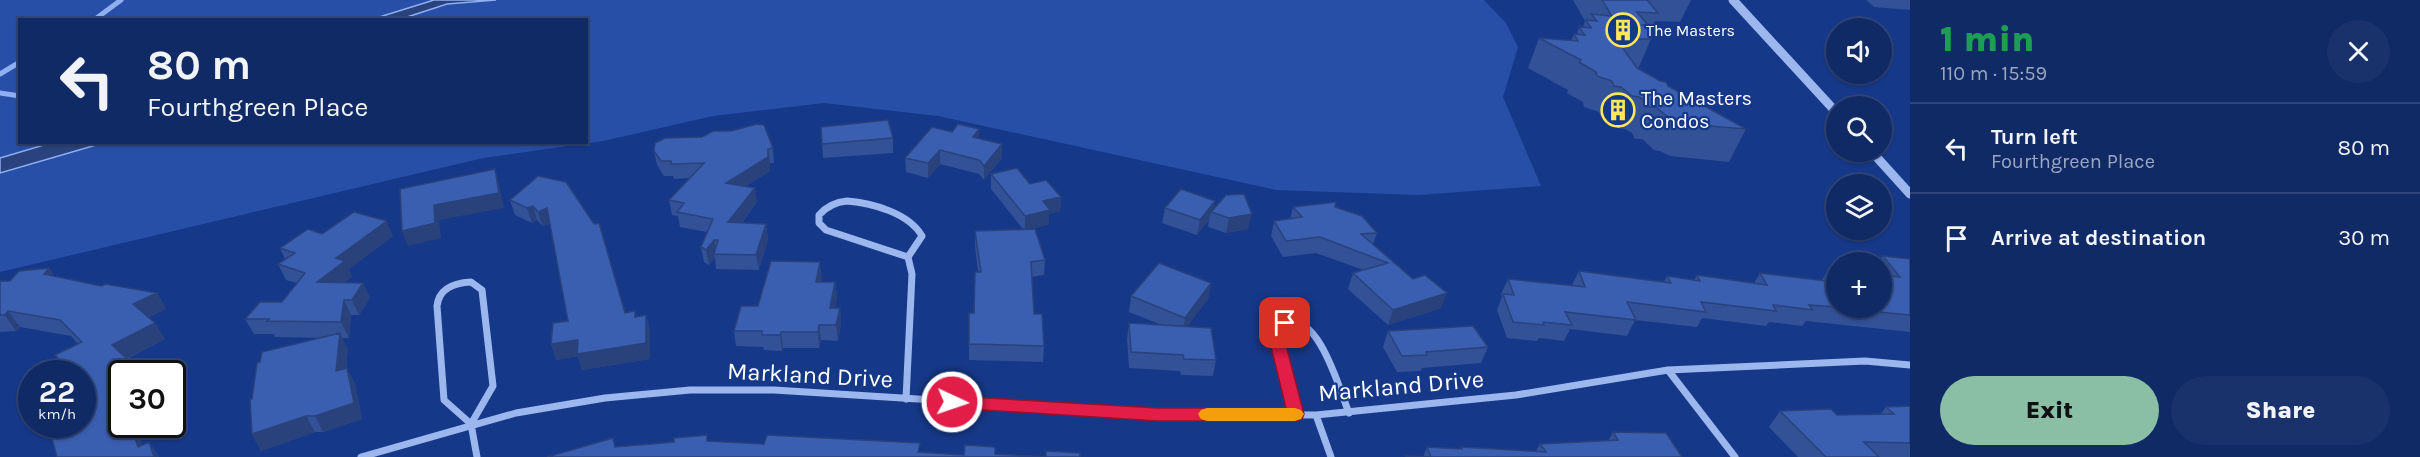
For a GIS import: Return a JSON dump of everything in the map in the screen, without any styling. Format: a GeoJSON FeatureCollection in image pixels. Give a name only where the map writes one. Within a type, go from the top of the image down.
{"type":"FeatureCollection","features":[{"type":"Feature","properties":{"kind":"street"},"geometry":{"type":"LineString","coordinates":[[1734,0],[1826,101]]}},
{"type":"Feature","properties":{"kind":"street"},"geometry":{"type":"LineString","coordinates":[[1881,162],[1910,194]]}},
{"type":"Feature","properties":{"kind":"street"},"geometry":{"type":"LineString","coordinates":[[906,399],[912,274],[908,257],[922,236],[918,228],[909,221],[851,202],[829,205],[819,215],[819,223],[826,230],[908,257]]}},
{"type":"Feature","properties":{"kind":"street"},"geometry":{"type":"LineString","coordinates":[[471,424],[493,386],[482,290],[475,284],[466,282],[442,291],[437,306],[444,400],[471,424],[477,457]]}},
{"type":"Feature","properties":{"kind":"street"},"geometry":{"type":"LineString","coordinates":[[1296,414],[1275,329],[1288,322],[1304,325],[1316,336],[1349,413]]}},
{"type":"Feature","properties":{"kind":"street","name":"Markland Drive"},"geometry":{"type":"LineString","coordinates":[[361,457],[471,424],[561,404],[690,390],[774,390],[1158,414],[1316,415],[1516,395],[1668,370],[1865,360],[1910,365]]}},
{"type":"Feature","properties":{"kind":"street"},"geometry":{"type":"LineString","coordinates":[[1668,370],[1735,457]]}},
{"type":"Feature","properties":{"kind":"street"},"geometry":{"type":"LineString","coordinates":[[1316,415],[1331,457]]}},
{"type":"Feature","properties":{"kind":"shaded area"},"geometry":{"type":"Polygon","coordinates":[[[0,0],[434,0],[382,18],[18,18],[18,144],[582,144],[483,158],[0,272],[0,0]]]}},
{"type":"Feature","properties":{"kind":"shaded area"},"geometry":{"type":"Polygon","coordinates":[[[434,0],[496,0],[447,4],[404,18],[376,18],[434,0]]]}},
{"type":"Feature","properties":{"kind":"shaded area"},"geometry":{"type":"Polygon","coordinates":[[[496,0],[1484,0],[1506,23],[1518,47],[1503,97],[1541,186],[1419,195],[1276,190],[938,116],[824,103],[713,116],[588,143],[588,18],[404,18],[447,4],[496,0]]]}},
{"type":"Feature","properties":{"kind":"shaded area"},"geometry":{"type":"Polygon","coordinates":[[[47,144],[100,144],[0,173],[0,158],[47,144]]]}},
{"type":"Feature","properties":{"kind":"building"},"geometry":{"type":"Polygon","coordinates":[[[1602,0],[1647,0],[1658,13],[1637,12],[1648,25],[1641,25],[1652,26],[1651,39],[1616,39],[1637,68],[1666,82],[1668,86],[1746,129],[1685,124],[1669,118],[1656,107],[1649,107],[1647,102],[1639,97],[1632,96],[1621,87],[1614,86],[1612,81],[1597,76],[1596,72],[1579,62],[1581,60],[1539,38],[1578,41],[1574,34],[1585,35],[1579,27],[1591,28],[1586,20],[1597,21],[1591,14],[1612,16],[1602,0]]]}},
{"type":"Feature","properties":{"kind":"building"},"geometry":{"type":"Polygon","coordinates":[[[888,120],[893,138],[822,144],[821,127],[888,120]]]}},
{"type":"Feature","properties":{"kind":"building"},"geometry":{"type":"Polygon","coordinates":[[[757,124],[764,125],[773,148],[768,149],[768,157],[726,183],[755,188],[728,222],[766,224],[756,255],[714,254],[718,240],[714,240],[706,250],[701,247],[713,219],[677,212],[684,203],[669,200],[704,163],[671,164],[671,161],[661,161],[654,151],[655,143],[665,138],[702,137],[713,131],[731,131],[757,124]]]}},
{"type":"Feature","properties":{"kind":"building"},"geometry":{"type":"Polygon","coordinates":[[[958,124],[979,129],[973,137],[1002,144],[984,166],[979,160],[940,150],[928,163],[905,158],[932,127],[952,132],[958,124]]]}},
{"type":"Feature","properties":{"kind":"building"},"geometry":{"type":"Polygon","coordinates":[[[1017,168],[1030,184],[1046,180],[1061,197],[1043,201],[1050,210],[1025,216],[991,174],[1017,168]]]}},
{"type":"Feature","properties":{"kind":"building"},"geometry":{"type":"Polygon","coordinates":[[[495,169],[499,193],[434,205],[435,223],[402,231],[400,189],[495,169]]]}},
{"type":"Feature","properties":{"kind":"building"},"geometry":{"type":"Polygon","coordinates":[[[538,176],[566,182],[594,224],[599,223],[625,313],[635,311],[635,317],[646,315],[646,343],[577,354],[578,340],[551,344],[553,323],[568,321],[547,208],[538,212],[533,206],[527,208],[510,200],[538,176]]]}},
{"type":"Feature","properties":{"kind":"building"},"geometry":{"type":"Polygon","coordinates":[[[1181,189],[1215,201],[1200,220],[1165,208],[1181,189]]]}},
{"type":"Feature","properties":{"kind":"building"},"geometry":{"type":"Polygon","coordinates":[[[1244,194],[1252,214],[1229,218],[1211,212],[1226,195],[1244,194]]]}},
{"type":"Feature","properties":{"kind":"building"},"geometry":{"type":"Polygon","coordinates":[[[1336,202],[1335,207],[1362,216],[1377,233],[1361,234],[1413,279],[1425,275],[1447,293],[1393,310],[1353,273],[1388,263],[1320,237],[1286,241],[1274,221],[1302,217],[1293,207],[1336,202]]]}},
{"type":"Feature","properties":{"kind":"building"},"geometry":{"type":"Polygon","coordinates":[[[354,212],[387,221],[336,258],[345,261],[317,282],[363,283],[352,300],[344,300],[341,322],[245,319],[260,302],[282,302],[305,273],[278,264],[295,253],[280,248],[308,229],[322,234],[354,212]]]}},
{"type":"Feature","properties":{"kind":"building"},"geometry":{"type":"Polygon","coordinates":[[[1035,229],[1045,260],[1031,262],[1034,314],[1042,314],[1044,346],[969,344],[969,313],[974,313],[975,272],[981,272],[975,231],[1035,229]]]}},
{"type":"Feature","properties":{"kind":"building"},"geometry":{"type":"Polygon","coordinates":[[[1892,257],[1910,259],[1910,315],[1892,313],[1892,276],[1900,277],[1892,267],[1892,257]]]}},
{"type":"Feature","properties":{"kind":"building"},"geometry":{"type":"Polygon","coordinates":[[[771,261],[820,262],[816,282],[835,282],[830,308],[840,308],[836,325],[819,325],[818,332],[781,332],[780,335],[762,335],[762,331],[734,331],[741,306],[758,306],[771,261]]]}},
{"type":"Feature","properties":{"kind":"building"},"geometry":{"type":"Polygon","coordinates":[[[1159,263],[1211,283],[1185,318],[1131,296],[1159,263]]]}},
{"type":"Feature","properties":{"kind":"building"},"geometry":{"type":"Polygon","coordinates":[[[49,268],[44,274],[101,286],[106,284],[157,293],[133,304],[155,323],[112,345],[128,360],[108,360],[108,438],[135,438],[138,447],[149,442],[154,457],[57,457],[52,438],[96,438],[96,360],[60,360],[55,355],[82,342],[60,320],[8,311],[5,315],[0,315],[0,281],[10,281],[19,271],[49,268]]]}},
{"type":"Feature","properties":{"kind":"building"},"geometry":{"type":"Polygon","coordinates":[[[1579,271],[1671,283],[1667,276],[1700,281],[1697,275],[1767,285],[1760,273],[1826,281],[1826,306],[1809,305],[1813,310],[1773,305],[1776,311],[1701,302],[1706,312],[1627,302],[1636,320],[1565,312],[1572,325],[1543,322],[1544,325],[1513,322],[1503,294],[1514,295],[1508,279],[1585,287],[1579,271]]]}},
{"type":"Feature","properties":{"kind":"building"},"geometry":{"type":"Polygon","coordinates":[[[1129,323],[1211,328],[1216,360],[1184,359],[1183,355],[1131,352],[1129,323]]]}},
{"type":"Feature","properties":{"kind":"building"},"geometry":{"type":"Polygon","coordinates":[[[1473,326],[1488,347],[1426,352],[1427,355],[1402,356],[1388,331],[1473,326]]]}},
{"type":"Feature","properties":{"kind":"building"},"geometry":{"type":"Polygon","coordinates":[[[340,333],[336,371],[347,368],[354,403],[252,434],[250,399],[252,399],[257,363],[260,362],[262,352],[340,333]]]}},
{"type":"Feature","properties":{"kind":"building"},"geometry":{"type":"Polygon","coordinates":[[[1910,406],[1910,443],[1864,442],[1879,457],[1826,457],[1780,411],[1831,409],[1837,415],[1894,414],[1886,407],[1910,406]]]}},
{"type":"Feature","properties":{"kind":"building"},"geometry":{"type":"Polygon","coordinates":[[[1613,432],[1666,433],[1682,457],[1431,457],[1427,447],[1546,452],[1540,444],[1618,440],[1613,432]]]}},
{"type":"Feature","properties":{"kind":"building"},"geometry":{"type":"Polygon","coordinates":[[[707,435],[707,441],[764,444],[767,435],[920,443],[918,452],[964,455],[965,445],[995,447],[995,454],[1046,457],[547,457],[613,438],[615,447],[674,442],[674,438],[707,435]]]}},
{"type":"Feature","properties":{"kind":"building"},"geometry":{"type":"Polygon","coordinates":[[[1046,451],[1080,453],[1080,457],[1046,457],[1046,451]]]}},
{"type":"Feature","properties":{"kind":"waterway"},"geometry":{"type":"LineString","coordinates":[[97,18],[121,0]]}},
{"type":"Feature","properties":{"kind":"waterway"},"geometry":{"type":"LineString","coordinates":[[0,74],[18,63]]}},
{"type":"Feature","properties":{"kind":"waterway"},"geometry":{"type":"LineString","coordinates":[[0,93],[18,96]]}},
{"type":"Feature","properties":{"kind":"slow traffic"},"geometry":{"type":"LineString","coordinates":[[1207,414],[1295,414]]}},
{"type":"Feature","properties":{"kind":"place","name":"The Masters"},"geometry":{"type":"Point","coordinates":[1623,30]}},
{"type":"Feature","properties":{"kind":"place","name":"The Masters Condos"},"geometry":{"type":"Point","coordinates":[1618,110]}},
{"type":"Feature","properties":{"kind":"route"},"geometry":{"type":"LineString","coordinates":[[952,402],[1158,414],[1296,414],[1275,329],[1285,323]]}}]}
